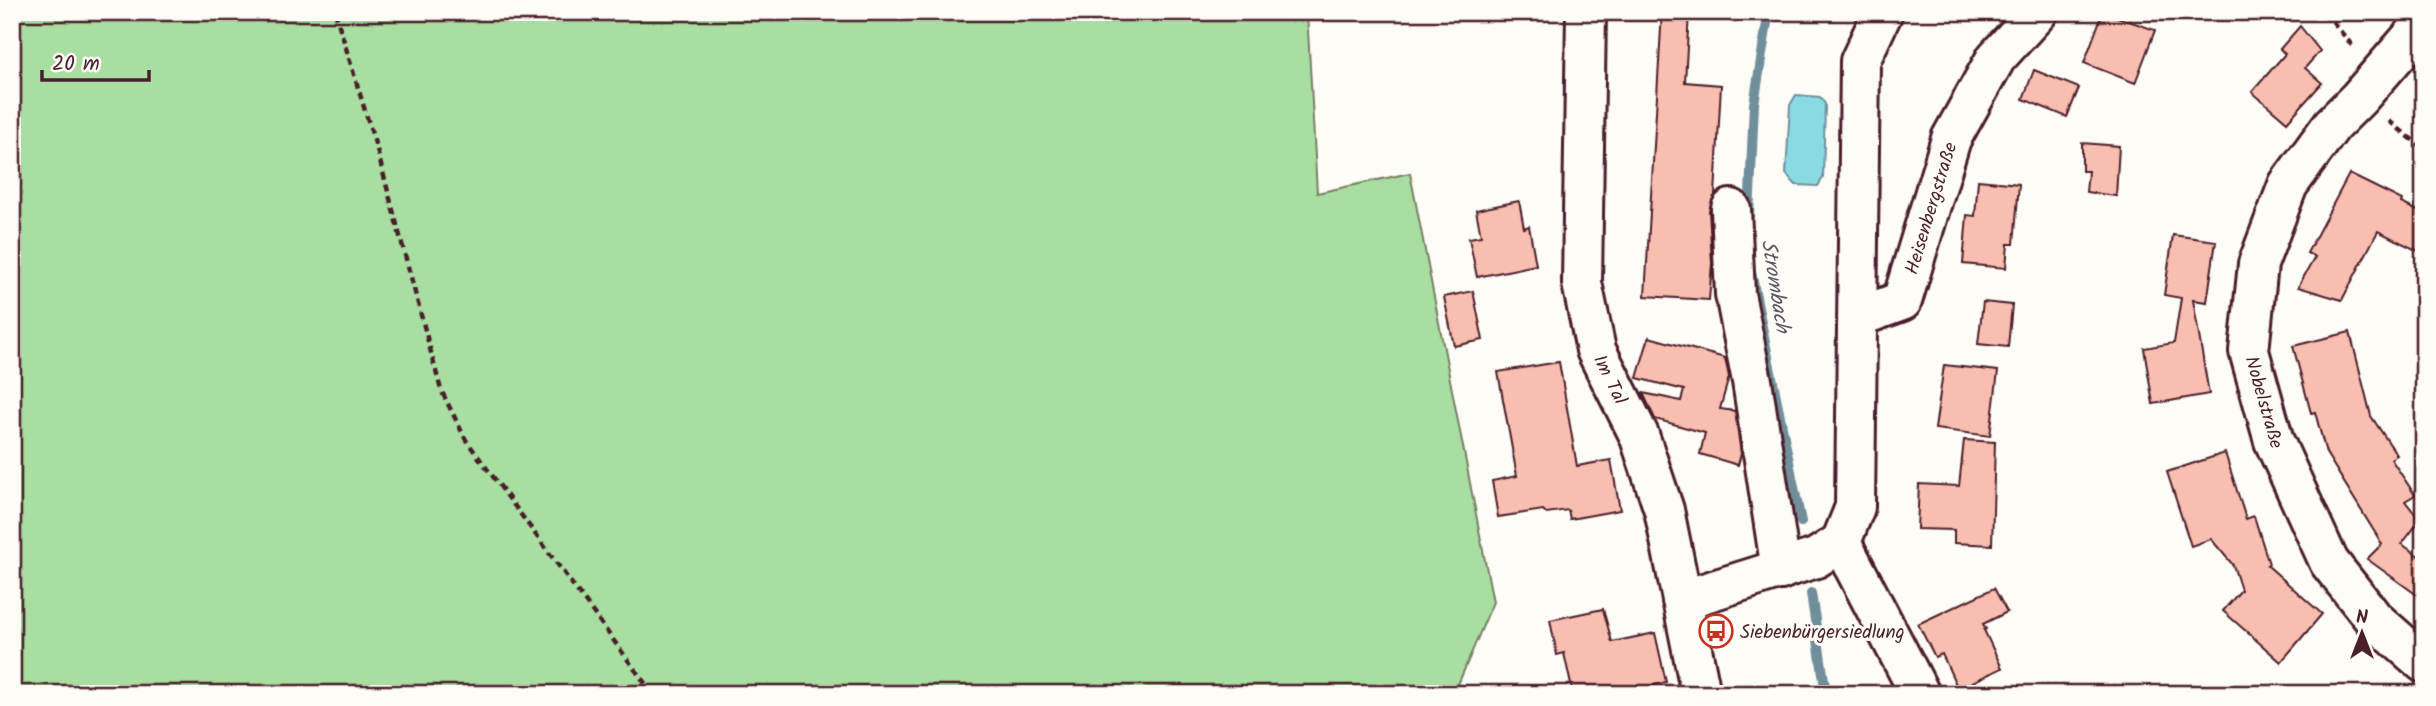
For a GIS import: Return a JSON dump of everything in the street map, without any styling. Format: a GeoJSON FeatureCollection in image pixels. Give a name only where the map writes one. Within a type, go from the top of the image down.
{"type":"FeatureCollection","features":[{"type":"Feature","properties":{"kind":"street","name":"Im Tal"},"geometry":{"type":"LineString","coordinates":[[1586,12],[1582,283],[1596,350],[1639,435],[1664,510],[1701,694]]}},
{"type":"Feature","properties":{"kind":"street"},"geometry":{"type":"LineString","coordinates":[[1682,600],[1816,558],[1840,542],[1855,507],[1860,61],[1883,12]]}},
{"type":"Feature","properties":{"kind":"street","name":"Heisenbergstraße"},"geometry":{"type":"LineString","coordinates":[[1858,317],[1902,301],[1951,139],[1996,58],[2038,12]]}},
{"type":"Feature","properties":{"kind":"street","name":"Nobelstraße"},"geometry":{"type":"LineString","coordinates":[[2424,23],[2332,125],[2288,185],[2258,264],[2249,351],[2274,441],[2329,562],[2374,620],[2424,663]]}},
{"type":"Feature","properties":{"kind":"street"},"geometry":{"type":"LineString","coordinates":[[1731,209],[1735,294],[1781,570]]}},
{"type":"Feature","properties":{"kind":"street"},"geometry":{"type":"LineString","coordinates":[[1840,542],[1920,694]]}},
{"type":"Feature","properties":{"kind":"path"},"geometry":{"type":"LineString","coordinates":[[335,12],[377,150],[441,390],[466,440],[653,694]]}},
{"type":"Feature","properties":{"kind":"path"},"geometry":{"type":"LineString","coordinates":[[2325,12],[2356,51]]}},
{"type":"Feature","properties":{"kind":"path"},"geometry":{"type":"LineString","coordinates":[[2388,121],[2424,149]]}},
{"type":"Feature","properties":{"kind":"green space"},"geometry":{"type":"Polygon","coordinates":[[[12,12],[1307,12],[1317,193],[1410,173],[1493,602],[1454,694],[12,694],[12,12]]]}},
{"type":"Feature","properties":{"kind":"water"},"geometry":{"type":"Polygon","coordinates":[[[1796,95],[1820,97],[1825,104],[1823,178],[1818,186],[1796,185],[1786,174],[1790,105],[1796,95]]]}},
{"type":"Feature","properties":{"kind":"building"},"geometry":{"type":"Polygon","coordinates":[[[1662,12],[1689,12],[1685,82],[1721,85],[1715,195],[1709,210],[1712,263],[1709,300],[1645,296],[1662,12]]]}},
{"type":"Feature","properties":{"kind":"building"},"geometry":{"type":"Polygon","coordinates":[[[2103,12],[2155,30],[2135,83],[2084,63],[2103,12]]]}},
{"type":"Feature","properties":{"kind":"building"},"geometry":{"type":"Polygon","coordinates":[[[2300,26],[2320,51],[2305,68],[2322,83],[2287,122],[2252,92],[2285,54],[2280,49],[2300,26]]]}},
{"type":"Feature","properties":{"kind":"building"},"geometry":{"type":"Polygon","coordinates":[[[2034,70],[2079,88],[2067,117],[2023,99],[2034,70]]]}},
{"type":"Feature","properties":{"kind":"building"},"geometry":{"type":"Polygon","coordinates":[[[2082,143],[2119,146],[2116,196],[2086,192],[2088,171],[2082,171],[2082,143]]]}},
{"type":"Feature","properties":{"kind":"building"},"geometry":{"type":"Polygon","coordinates":[[[2349,174],[2424,214],[2424,254],[2378,231],[2342,300],[2298,287],[2315,257],[2307,253],[2349,174]]]}},
{"type":"Feature","properties":{"kind":"building"},"geometry":{"type":"Polygon","coordinates":[[[1978,180],[2019,184],[2014,244],[2008,244],[2006,268],[1963,264],[1967,215],[1975,216],[1978,180]]]}},
{"type":"Feature","properties":{"kind":"building"},"geometry":{"type":"Polygon","coordinates":[[[1519,201],[1524,228],[1529,226],[1536,265],[1477,277],[1469,238],[1481,236],[1476,210],[1519,201]]]}},
{"type":"Feature","properties":{"kind":"building"},"geometry":{"type":"Polygon","coordinates":[[[2173,235],[2216,241],[2207,302],[2193,300],[2209,394],[2153,404],[2144,348],[2174,343],[2181,298],[2164,295],[2173,235]]]}},
{"type":"Feature","properties":{"kind":"building"},"geometry":{"type":"Polygon","coordinates":[[[1473,291],[1483,340],[1454,346],[1444,297],[1473,291]]]}},
{"type":"Feature","properties":{"kind":"building"},"geometry":{"type":"Polygon","coordinates":[[[1983,302],[2012,305],[2008,347],[1978,344],[1983,302]]]}},
{"type":"Feature","properties":{"kind":"building"},"geometry":{"type":"Polygon","coordinates":[[[2350,332],[2371,416],[2397,455],[2391,459],[2415,495],[2405,501],[2420,520],[2402,544],[2424,560],[2424,600],[2367,559],[2382,544],[2326,453],[2315,412],[2311,413],[2293,346],[2350,332]]]}},
{"type":"Feature","properties":{"kind":"building"},"geometry":{"type":"Polygon","coordinates":[[[1649,337],[1725,358],[1729,377],[1720,409],[1735,411],[1741,454],[1738,465],[1700,454],[1705,433],[1655,419],[1643,393],[1681,401],[1684,390],[1637,378],[1649,337]]]}},
{"type":"Feature","properties":{"kind":"building"},"geometry":{"type":"Polygon","coordinates":[[[1559,362],[1577,466],[1611,460],[1620,510],[1570,519],[1568,510],[1546,513],[1543,510],[1498,517],[1492,481],[1517,476],[1498,372],[1559,362]]]}},
{"type":"Feature","properties":{"kind":"building"},"geometry":{"type":"Polygon","coordinates":[[[1944,365],[1998,371],[1990,436],[1935,429],[1944,365]]]}},
{"type":"Feature","properties":{"kind":"building"},"geometry":{"type":"Polygon","coordinates":[[[1964,440],[1995,442],[1992,545],[1954,543],[1954,530],[1917,529],[1919,484],[1959,486],[1964,440]]]}},
{"type":"Feature","properties":{"kind":"building"},"geometry":{"type":"Polygon","coordinates":[[[2225,453],[2246,519],[2254,516],[2269,564],[2267,565],[2322,614],[2281,662],[2223,611],[2241,590],[2233,565],[2211,539],[2191,546],[2167,472],[2225,453]]]}},
{"type":"Feature","properties":{"kind":"building"},"geometry":{"type":"Polygon","coordinates":[[[1994,588],[2007,612],[1983,624],[2002,668],[1958,689],[1942,654],[1935,657],[1918,624],[1994,588]]]}},
{"type":"Feature","properties":{"kind":"building"},"geometry":{"type":"Polygon","coordinates":[[[1603,609],[1612,642],[1655,633],[1666,682],[1620,694],[1573,694],[1564,653],[1557,655],[1550,620],[1603,609]]]}},
{"type":"Feature","properties":{"kind":"waterway","name":"Strombach"},"geometry":{"type":"LineString","coordinates":[[1749,217],[1754,104],[1767,23],[1772,12]]}},
{"type":"Feature","properties":{"kind":"waterway","name":"Strombach"},"geometry":{"type":"LineString","coordinates":[[1751,272],[1801,522]]}},
{"type":"Feature","properties":{"kind":"waterway","name":"Strombach"},"geometry":{"type":"LineString","coordinates":[[1811,593],[1826,694]]}},
{"type":"Feature","properties":{"kind":"place","name":"Siebenbürgersiedlung"},"geometry":{"type":"Point","coordinates":[1716,631]}}]}
